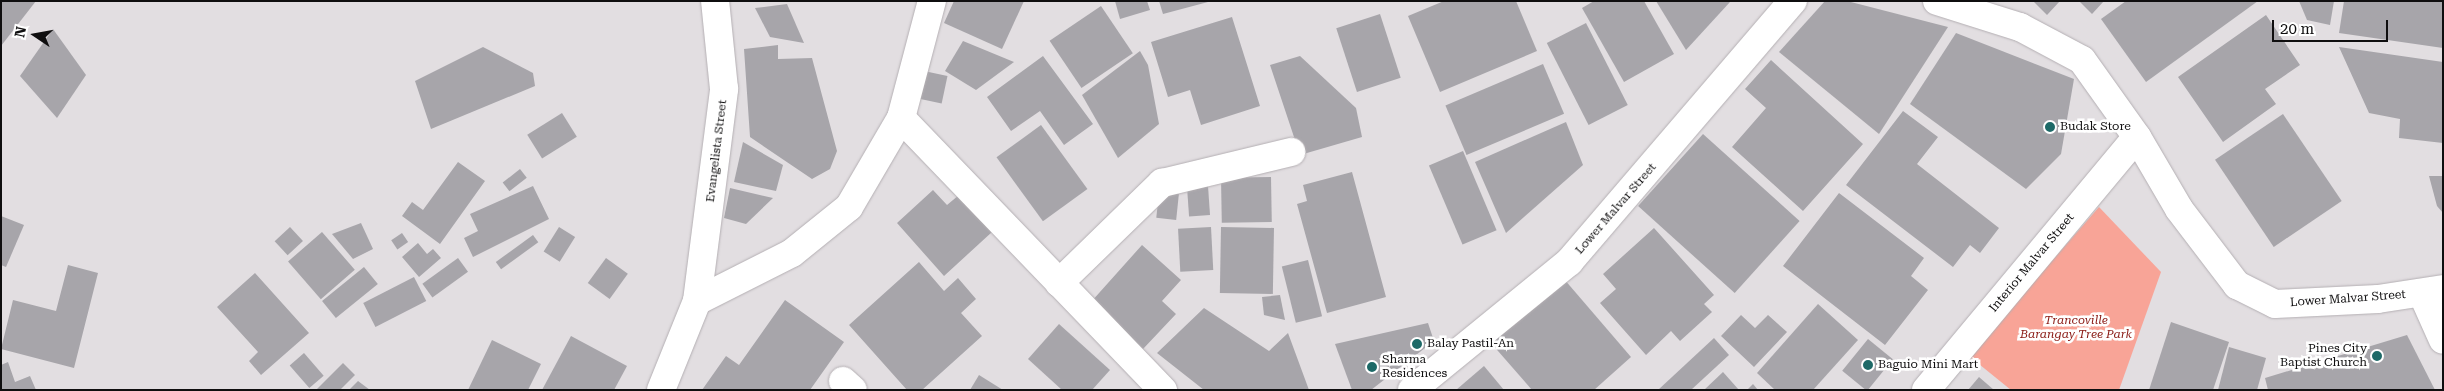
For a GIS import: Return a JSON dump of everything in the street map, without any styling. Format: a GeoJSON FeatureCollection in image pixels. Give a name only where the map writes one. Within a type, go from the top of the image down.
{"type":"FeatureCollection","features":[{"type":"Feature","properties":{"kind":"street","name":"Evangelista Street"},"geometry":{"type":"LineString","coordinates":[[661,390],[698,301],[724,89],[715,1]]}},
{"type":"Feature","properties":{"kind":"street"},"geometry":{"type":"LineString","coordinates":[[698,301],[792,253],[849,208],[901,118],[932,1]]}},
{"type":"Feature","properties":{"kind":"street","name":"Lower Malvar Street"},"geometry":{"type":"LineString","coordinates":[[1412,390],[1569,262],[1793,1]]}},
{"type":"Feature","properties":{"kind":"street","name":"Lower Malvar Street"},"geometry":{"type":"LineString","coordinates":[[1937,1],[2020,27],[2082,60],[2138,137],[2180,209],[2236,285],[2275,304],[2378,299],[2432,291]]}},
{"type":"Feature","properties":{"kind":"street"},"geometry":{"type":"LineString","coordinates":[[901,118],[1163,390]]}},
{"type":"Feature","properties":{"kind":"street","name":"Interior Malvar Street"},"geometry":{"type":"LineString","coordinates":[[1926,390],[2138,137]]}},
{"type":"Feature","properties":{"kind":"street"},"geometry":{"type":"LineString","coordinates":[[1059,283],[1162,184],[1291,152]]}},
{"type":"Feature","properties":{"kind":"street"},"geometry":{"type":"LineString","coordinates":[[2432,291],[2443,340]]}},
{"type":"Feature","properties":{"kind":"green space","name":"Trancoville Barangay Tree Park"},"geometry":{"type":"Polygon","coordinates":[[[2099,207],[2161,272],[2119,390],[2011,390],[1969,356],[2099,207]]]}},
{"type":"Feature","properties":{"kind":"building"},"geometry":{"type":"Polygon","coordinates":[[[1,1],[36,1],[1,46],[1,1]]]}},
{"type":"Feature","properties":{"kind":"building"},"geometry":{"type":"Polygon","coordinates":[[[954,1],[1024,1],[1002,49],[944,23],[954,1]]]}},
{"type":"Feature","properties":{"kind":"building"},"geometry":{"type":"Polygon","coordinates":[[[1115,1],[1147,1],[1150,10],[1120,19],[1115,1]]]}},
{"type":"Feature","properties":{"kind":"building"},"geometry":{"type":"Polygon","coordinates":[[[1159,1],[1208,1],[1208,2],[1163,14],[1159,1]]]}},
{"type":"Feature","properties":{"kind":"building"},"geometry":{"type":"Polygon","coordinates":[[[1444,1],[1516,1],[1537,51],[1440,92],[1408,16],[1444,1]]]}},
{"type":"Feature","properties":{"kind":"building"},"geometry":{"type":"Polygon","coordinates":[[[1594,1],[1644,1],[1674,54],[1624,82],[1582,8],[1594,1]]]}},
{"type":"Feature","properties":{"kind":"building"},"geometry":{"type":"Polygon","coordinates":[[[1656,1],[1729,1],[1730,2],[1686,50],[1656,1]]]}},
{"type":"Feature","properties":{"kind":"building"},"geometry":{"type":"Polygon","coordinates":[[[1825,1],[1847,1],[1948,27],[1879,134],[1779,52],[1825,1]]]}},
{"type":"Feature","properties":{"kind":"building"},"geometry":{"type":"Polygon","coordinates":[[[2033,1],[2060,1],[2047,15],[2033,1]]]}},
{"type":"Feature","properties":{"kind":"building"},"geometry":{"type":"Polygon","coordinates":[[[2079,1],[2104,1],[2092,14],[2079,1]]]}},
{"type":"Feature","properties":{"kind":"building"},"geometry":{"type":"Polygon","coordinates":[[[2126,1],[2258,1],[2146,82],[2101,19],[2126,1]]]}},
{"type":"Feature","properties":{"kind":"building"},"geometry":{"type":"Polygon","coordinates":[[[2299,1],[2334,1],[2330,25],[2307,20],[2299,1]]]}},
{"type":"Feature","properties":{"kind":"building"},"geometry":{"type":"Polygon","coordinates":[[[2344,1],[2443,1],[2443,48],[2339,33],[2344,1]]]}},
{"type":"Feature","properties":{"kind":"building"},"geometry":{"type":"Polygon","coordinates":[[[787,4],[804,43],[770,37],[755,8],[787,4]]]}},
{"type":"Feature","properties":{"kind":"building"},"geometry":{"type":"Polygon","coordinates":[[[1101,6],[1133,53],[1081,88],[1050,41],[1101,6]]]}},
{"type":"Feature","properties":{"kind":"building"},"geometry":{"type":"Polygon","coordinates":[[[1380,14],[1401,78],[1357,92],[1336,28],[1380,14]]]}},
{"type":"Feature","properties":{"kind":"building"},"geometry":{"type":"Polygon","coordinates":[[[2266,15],[2300,65],[2265,89],[2276,104],[2223,142],[2178,77],[2266,15]]]}},
{"type":"Feature","properties":{"kind":"building"},"geometry":{"type":"Polygon","coordinates":[[[1232,17],[1260,106],[1201,125],[1190,90],[1168,97],[1151,42],[1232,17]]]}},
{"type":"Feature","properties":{"kind":"building"},"geometry":{"type":"Polygon","coordinates":[[[1586,23],[1628,105],[1589,125],[1547,43],[1586,23]]]}},
{"type":"Feature","properties":{"kind":"building"},"geometry":{"type":"Polygon","coordinates":[[[53,29],[86,75],[57,118],[20,76],[53,29]]]}},
{"type":"Feature","properties":{"kind":"building"},"geometry":{"type":"Polygon","coordinates":[[[1956,33],[2074,79],[2061,154],[2026,189],[1910,104],[1956,33]]]}},
{"type":"Feature","properties":{"kind":"building"},"geometry":{"type":"Polygon","coordinates":[[[963,41],[1014,62],[976,90],[945,71],[963,41]]]}},
{"type":"Feature","properties":{"kind":"building"},"geometry":{"type":"Polygon","coordinates":[[[778,45],[778,59],[812,58],[837,151],[830,169],[812,179],[750,137],[744,49],[778,45]]]}},
{"type":"Feature","properties":{"kind":"building"},"geometry":{"type":"Polygon","coordinates":[[[483,47],[533,73],[535,86],[431,129],[415,81],[483,47]]]}},
{"type":"Feature","properties":{"kind":"building"},"geometry":{"type":"Polygon","coordinates":[[[2339,47],[2443,62],[2443,143],[2399,138],[2400,119],[2369,113],[2339,47]]]}},
{"type":"Feature","properties":{"kind":"building"},"geometry":{"type":"Polygon","coordinates":[[[1140,51],[1148,65],[1159,124],[1118,158],[1082,95],[1140,51]]]}},
{"type":"Feature","properties":{"kind":"building"},"geometry":{"type":"Polygon","coordinates":[[[1043,56],[1093,124],[1064,145],[1040,111],[1011,131],[987,97],[1043,56]]]}},
{"type":"Feature","properties":{"kind":"building"},"geometry":{"type":"Polygon","coordinates":[[[1300,56],[1356,108],[1362,137],[1300,155],[1270,65],[1300,56]]]}},
{"type":"Feature","properties":{"kind":"building"},"geometry":{"type":"Polygon","coordinates":[[[1771,60],[1863,144],[1803,211],[1732,147],[1766,108],[1745,89],[1771,60]]]}},
{"type":"Feature","properties":{"kind":"building"},"geometry":{"type":"Polygon","coordinates":[[[1543,64],[1564,114],[1467,155],[1445,105],[1543,64]]]}},
{"type":"Feature","properties":{"kind":"building"},"geometry":{"type":"Polygon","coordinates":[[[924,71],[947,76],[942,103],[918,98],[924,71]]]}},
{"type":"Feature","properties":{"kind":"building"},"geometry":{"type":"Polygon","coordinates":[[[1903,111],[1938,137],[1917,164],[1999,228],[1980,253],[1970,245],[1953,267],[1846,185],[1903,111]]]}},
{"type":"Feature","properties":{"kind":"building"},"geometry":{"type":"Polygon","coordinates":[[[562,113],[577,137],[542,158],[527,135],[562,113]]]}},
{"type":"Feature","properties":{"kind":"building"},"geometry":{"type":"Polygon","coordinates":[[[2283,114],[2342,201],[2274,247],[2215,160],[2283,114]]]}},
{"type":"Feature","properties":{"kind":"building"},"geometry":{"type":"Polygon","coordinates":[[[1566,122],[1583,165],[1506,233],[1475,162],[1566,122]]]}},
{"type":"Feature","properties":{"kind":"building"},"geometry":{"type":"Polygon","coordinates":[[[1041,125],[1087,189],[1043,221],[997,157],[1041,125]]]}},
{"type":"Feature","properties":{"kind":"building"},"geometry":{"type":"Polygon","coordinates":[[[1703,134],[1800,221],[1735,293],[1638,206],[1703,134]]]}},
{"type":"Feature","properties":{"kind":"building"},"geometry":{"type":"Polygon","coordinates":[[[743,142],[783,165],[776,191],[734,182],[743,142]]]}},
{"type":"Feature","properties":{"kind":"building"},"geometry":{"type":"Polygon","coordinates":[[[1463,151],[1497,230],[1463,245],[1429,165],[1463,151]]]}},
{"type":"Feature","properties":{"kind":"building"},"geometry":{"type":"Polygon","coordinates":[[[458,162],[485,181],[440,244],[402,216],[412,202],[423,210],[458,162]]]}},
{"type":"Feature","properties":{"kind":"building"},"geometry":{"type":"Polygon","coordinates":[[[520,169],[527,178],[509,191],[503,183],[520,169]]]}},
{"type":"Feature","properties":{"kind":"building"},"geometry":{"type":"Polygon","coordinates":[[[1352,172],[1386,297],[1327,313],[1297,204],[1307,201],[1303,185],[1352,172]]]}},
{"type":"Feature","properties":{"kind":"building"},"geometry":{"type":"Polygon","coordinates":[[[2429,176],[2443,176],[2443,213],[2437,206],[2429,176]]]}},
{"type":"Feature","properties":{"kind":"building"},"geometry":{"type":"Polygon","coordinates":[[[1271,177],[1272,222],[1222,223],[1221,178],[1271,177]]]}},
{"type":"Feature","properties":{"kind":"building"},"geometry":{"type":"Polygon","coordinates":[[[533,186],[549,219],[473,257],[464,238],[478,231],[470,214],[533,186]]]}},
{"type":"Feature","properties":{"kind":"building"},"geometry":{"type":"Polygon","coordinates":[[[1208,186],[1210,215],[1189,216],[1187,187],[1208,186]]]}},
{"type":"Feature","properties":{"kind":"building"},"geometry":{"type":"Polygon","coordinates":[[[730,188],[773,198],[746,224],[724,218],[730,188]]]}},
{"type":"Feature","properties":{"kind":"building"},"geometry":{"type":"Polygon","coordinates":[[[933,190],[947,205],[959,195],[992,232],[944,276],[897,223],[933,190]]]}},
{"type":"Feature","properties":{"kind":"building"},"geometry":{"type":"Polygon","coordinates":[[[1159,192],[1179,194],[1176,220],[1156,218],[1159,192]]]}},
{"type":"Feature","properties":{"kind":"building"},"geometry":{"type":"Polygon","coordinates":[[[1839,193],[1924,258],[1911,276],[1928,290],[1885,345],[1783,266],[1839,193]]]}},
{"type":"Feature","properties":{"kind":"building"},"geometry":{"type":"Polygon","coordinates":[[[1,216],[24,225],[6,267],[1,265],[1,216]]]}},
{"type":"Feature","properties":{"kind":"building"},"geometry":{"type":"Polygon","coordinates":[[[361,223],[373,249],[353,259],[332,234],[361,223]]]}},
{"type":"Feature","properties":{"kind":"building"},"geometry":{"type":"Polygon","coordinates":[[[290,227],[303,241],[288,255],[275,241],[290,227]]]}},
{"type":"Feature","properties":{"kind":"building"},"geometry":{"type":"Polygon","coordinates":[[[559,227],[575,237],[560,262],[544,252],[559,227]]]}},
{"type":"Feature","properties":{"kind":"building"},"geometry":{"type":"Polygon","coordinates":[[[1211,227],[1213,270],[1180,272],[1178,229],[1211,227]]]}},
{"type":"Feature","properties":{"kind":"building"},"geometry":{"type":"Polygon","coordinates":[[[1221,227],[1274,228],[1273,294],[1220,293],[1221,227]]]}},
{"type":"Feature","properties":{"kind":"building"},"geometry":{"type":"Polygon","coordinates":[[[1654,228],[1714,295],[1704,304],[1712,312],[1680,341],[1671,331],[1646,355],[1600,303],[1616,289],[1603,274],[1654,228]]]}},
{"type":"Feature","properties":{"kind":"building"},"geometry":{"type":"Polygon","coordinates":[[[322,232],[355,270],[321,299],[288,262],[322,232]]]}},
{"type":"Feature","properties":{"kind":"building"},"geometry":{"type":"Polygon","coordinates":[[[402,233],[408,242],[397,249],[391,240],[402,233]]]}},
{"type":"Feature","properties":{"kind":"building"},"geometry":{"type":"Polygon","coordinates":[[[533,235],[538,242],[501,269],[496,262],[533,235]]]}},
{"type":"Feature","properties":{"kind":"building"},"geometry":{"type":"Polygon","coordinates":[[[418,243],[427,254],[433,249],[441,258],[419,277],[402,257],[418,243]]]}},
{"type":"Feature","properties":{"kind":"building"},"geometry":{"type":"Polygon","coordinates":[[[1142,245],[1181,280],[1162,301],[1176,314],[1143,349],[1091,302],[1142,245]]]}},
{"type":"Feature","properties":{"kind":"building"},"geometry":{"type":"Polygon","coordinates":[[[458,258],[468,272],[432,298],[422,284],[458,258]]]}},
{"type":"Feature","properties":{"kind":"building"},"geometry":{"type":"Polygon","coordinates":[[[606,258],[628,274],[610,299],[588,283],[606,258]]]}},
{"type":"Feature","properties":{"kind":"building"},"geometry":{"type":"Polygon","coordinates":[[[1308,260],[1322,316],[1296,323],[1282,267],[1308,260]]]}},
{"type":"Feature","properties":{"kind":"building"},"geometry":{"type":"Polygon","coordinates":[[[919,262],[944,291],[958,278],[976,299],[961,313],[982,336],[922,390],[907,390],[849,325],[919,262]]]}},
{"type":"Feature","properties":{"kind":"building"},"geometry":{"type":"Polygon","coordinates":[[[68,265],[98,273],[74,368],[1,349],[13,300],[56,311],[68,265]]]}},
{"type":"Feature","properties":{"kind":"building"},"geometry":{"type":"Polygon","coordinates":[[[364,267],[378,284],[336,318],[322,301],[364,267]]]}},
{"type":"Feature","properties":{"kind":"building"},"geometry":{"type":"Polygon","coordinates":[[[255,273],[309,333],[261,375],[249,361],[258,352],[217,307],[255,273]]]}},
{"type":"Feature","properties":{"kind":"building"},"geometry":{"type":"Polygon","coordinates":[[[414,277],[426,301],[375,327],[363,303],[414,277]]]}},
{"type":"Feature","properties":{"kind":"building"},"geometry":{"type":"Polygon","coordinates":[[[1564,279],[1631,357],[1594,390],[1532,390],[1491,343],[1564,279]]]}},
{"type":"Feature","properties":{"kind":"building"},"geometry":{"type":"Polygon","coordinates":[[[1280,295],[1285,320],[1264,315],[1262,297],[1280,295]]]}},
{"type":"Feature","properties":{"kind":"building"},"geometry":{"type":"Polygon","coordinates":[[[785,300],[844,342],[810,390],[702,390],[726,356],[739,365],[785,300]]]}},
{"type":"Feature","properties":{"kind":"building"},"geometry":{"type":"Polygon","coordinates":[[[1818,304],[1858,340],[1813,390],[1775,390],[1757,373],[1818,304]]]}},
{"type":"Feature","properties":{"kind":"building"},"geometry":{"type":"Polygon","coordinates":[[[1204,308],[1269,351],[1288,333],[1309,390],[1204,390],[1157,353],[1204,308]]]}},
{"type":"Feature","properties":{"kind":"building"},"geometry":{"type":"Polygon","coordinates":[[[1741,315],[1755,328],[1768,315],[1787,332],[1754,367],[1721,336],[1741,315]]]}},
{"type":"Feature","properties":{"kind":"building"},"geometry":{"type":"Polygon","coordinates":[[[2171,322],[2229,342],[2213,390],[2149,390],[2171,322]]]}},
{"type":"Feature","properties":{"kind":"building","name":"Sharma Residences"},"geometry":{"type":"Polygon","coordinates":[[[1428,323],[1434,341],[1371,390],[1352,390],[1335,344],[1428,323]]]}},
{"type":"Feature","properties":{"kind":"building"},"geometry":{"type":"Polygon","coordinates":[[[1059,324],[1110,370],[1092,390],[1062,390],[1028,359],[1059,324]]]}},
{"type":"Feature","properties":{"kind":"building","name":"Pines City Baptist Church"},"geometry":{"type":"Polygon","coordinates":[[[2407,335],[2435,390],[2268,390],[2265,378],[2407,335]]]}},
{"type":"Feature","properties":{"kind":"building"},"geometry":{"type":"Polygon","coordinates":[[[571,336],[627,366],[614,390],[542,390],[571,336]]]}},
{"type":"Feature","properties":{"kind":"building"},"geometry":{"type":"Polygon","coordinates":[[[1714,338],[1729,355],[1691,390],[1658,390],[1714,338]]]}},
{"type":"Feature","properties":{"kind":"building","name":"Baguio Mini Mart"},"geometry":{"type":"Polygon","coordinates":[[[1868,339],[1893,359],[1868,390],[1842,371],[1868,339]]]}},
{"type":"Feature","properties":{"kind":"building"},"geometry":{"type":"Polygon","coordinates":[[[492,340],[541,364],[528,390],[468,390],[492,340]]]}},
{"type":"Feature","properties":{"kind":"building"},"geometry":{"type":"Polygon","coordinates":[[[2229,347],[2266,358],[2257,390],[2218,390],[2229,347]]]}},
{"type":"Feature","properties":{"kind":"building"},"geometry":{"type":"Polygon","coordinates":[[[304,353],[324,376],[309,388],[290,365],[304,353]]]}},
{"type":"Feature","properties":{"kind":"building"},"geometry":{"type":"Polygon","coordinates":[[[8,362],[15,382],[30,376],[36,390],[1,390],[1,365],[8,362]]]}},
{"type":"Feature","properties":{"kind":"building"},"geometry":{"type":"Polygon","coordinates":[[[343,363],[355,375],[340,390],[316,390],[343,363]]]}},
{"type":"Feature","properties":{"kind":"building"},"geometry":{"type":"Polygon","coordinates":[[[1484,366],[1504,390],[1456,390],[1484,366]]]}},
{"type":"Feature","properties":{"kind":"building"},"geometry":{"type":"Polygon","coordinates":[[[1723,372],[1739,390],[1704,390],[1723,372]]]}},
{"type":"Feature","properties":{"kind":"building"},"geometry":{"type":"Polygon","coordinates":[[[979,375],[1003,390],[970,390],[979,375]]]}},
{"type":"Feature","properties":{"kind":"building"},"geometry":{"type":"Polygon","coordinates":[[[1979,377],[1994,390],[1968,390],[1979,377]]]}},
{"type":"Feature","properties":{"kind":"building"},"geometry":{"type":"Polygon","coordinates":[[[358,381],[370,390],[349,390],[358,381]]]}},
{"type":"Feature","properties":{"kind":"building"},"geometry":{"type":"Polygon","coordinates":[[[1753,384],[1758,390],[1747,390],[1753,384]]]}},
{"type":"Feature","properties":{"kind":"place","name":"Budak Store"},"geometry":{"type":"Point","coordinates":[2050,127]}},
{"type":"Feature","properties":{"kind":"place","name":"Balay Pastil-An"},"geometry":{"type":"Point","coordinates":[1417,344]}},
{"type":"Feature","properties":{"kind":"place","name":"Pines City Baptist Church"},"geometry":{"type":"Point","coordinates":[2377,356]}},
{"type":"Feature","properties":{"kind":"place","name":"Baguio Mini Mart"},"geometry":{"type":"Point","coordinates":[1868,365]}},
{"type":"Feature","properties":{"kind":"place","name":"Sharma Residences"},"geometry":{"type":"Point","coordinates":[1372,367]}}]}
